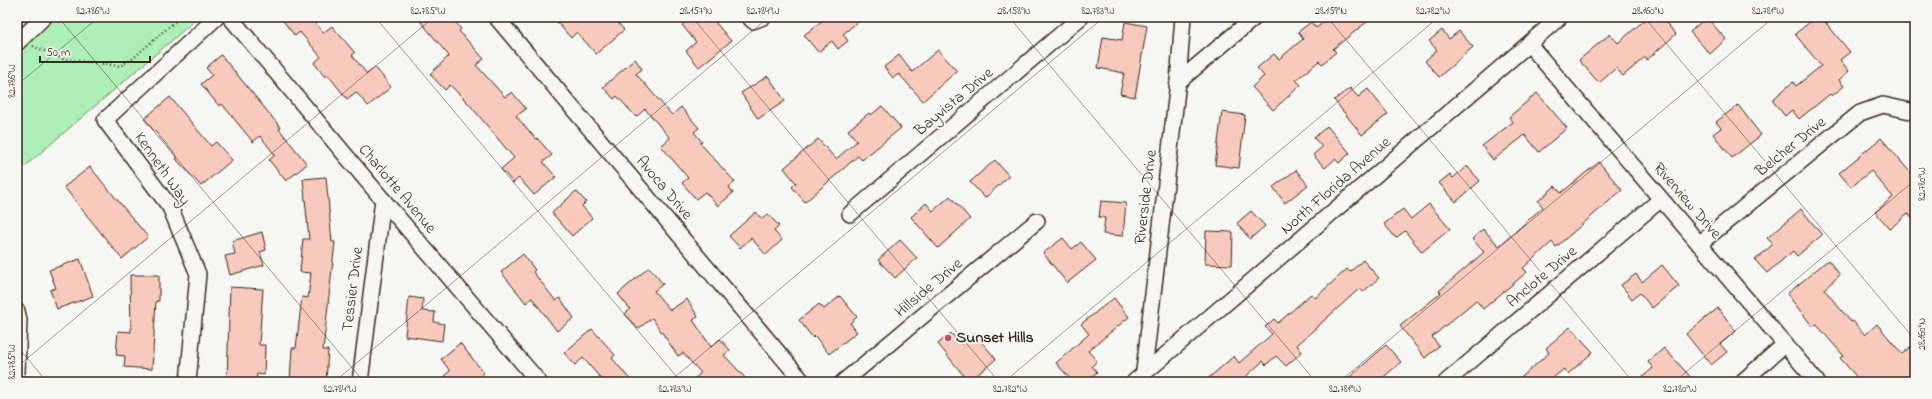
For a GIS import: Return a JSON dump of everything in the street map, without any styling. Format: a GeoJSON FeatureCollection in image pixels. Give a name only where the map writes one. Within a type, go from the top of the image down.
{"type":"FeatureCollection","features":[{"type":"Feature","properties":{"kind":"street"},"geometry":{"type":"LineString","coordinates":[[18,41],[44,17]]}},
{"type":"Feature","properties":{"kind":"street","name":"Kenneth Way"},"geometry":{"type":"LineString","coordinates":[[188,382],[198,274],[170,207],[104,120],[217,17]]}},
{"type":"Feature","properties":{"kind":"street","name":"Charlotte Avenue"},"geometry":{"type":"LineString","coordinates":[[230,17],[382,200],[539,382]]}},
{"type":"Feature","properties":{"kind":"street","name":"Avoca Drive"},"geometry":{"type":"LineString","coordinates":[[496,17],[803,382]]}},
{"type":"Feature","properties":{"kind":"street"},"geometry":{"type":"LineString","coordinates":[[749,17],[753,21],[763,17]]}},
{"type":"Feature","properties":{"kind":"street","name":"Bayvista Drive"},"geometry":{"type":"LineString","coordinates":[[850,214],[1081,17]]}},
{"type":"Feature","properties":{"kind":"street","name":"Riverside Drive"},"geometry":{"type":"LineString","coordinates":[[1140,379],[1178,82],[1183,17]]}},
{"type":"Feature","properties":{"kind":"street"},"geometry":{"type":"LineString","coordinates":[[1178,82],[1255,17]]}},
{"type":"Feature","properties":{"kind":"street","name":"North Florida Avenue"},"geometry":{"type":"LineString","coordinates":[[1140,379],[1560,17]]}},
{"type":"Feature","properties":{"kind":"street","name":"Riverview Drive"},"geometry":{"type":"LineString","coordinates":[[1529,44],[1817,382]]}},
{"type":"Feature","properties":{"kind":"street","name":"Belcher Drive"},"geometry":{"type":"LineString","coordinates":[[1699,244],[1860,113],[1883,105],[1915,112]]}},
{"type":"Feature","properties":{"kind":"street","name":"Anclote Drive"},"geometry":{"type":"LineString","coordinates":[[1446,382],[1661,199]]}},
{"type":"Feature","properties":{"kind":"street","name":"Tessier Drive"},"geometry":{"type":"LineString","coordinates":[[360,382],[382,200]]}},
{"type":"Feature","properties":{"kind":"street","name":"Hillside Drive"},"geometry":{"type":"LineString","coordinates":[[843,382],[1037,221]]}},
{"type":"Feature","properties":{"kind":"street"},"geometry":{"type":"LineString","coordinates":[[17,311],[19,320],[17,372]]}},
{"type":"Feature","properties":{"kind":"street"},"geometry":{"type":"LineString","coordinates":[[1742,382],[1785,344]]}},
{"type":"Feature","properties":{"kind":"path"},"geometry":{"type":"LineString","coordinates":[[18,41],[63,59],[120,66],[132,59],[180,17]]}},
{"type":"Feature","properties":{"kind":"green space"},"geometry":{"type":"Polygon","coordinates":[[[17,17],[199,17],[17,173],[17,17]]]}},
{"type":"Feature","properties":{"kind":"building"},"geometry":{"type":"Polygon","coordinates":[[[280,17],[311,17],[323,33],[332,26],[355,53],[352,55],[367,74],[375,67],[391,87],[368,106],[356,92],[347,99],[328,75],[325,77],[314,63],[321,57],[300,32],[295,36],[280,17]]]}},
{"type":"Feature","properties":{"kind":"building"},"geometry":{"type":"Polygon","coordinates":[[[417,17],[451,17],[461,29],[459,31],[484,59],[476,65],[505,97],[512,92],[526,109],[516,116],[552,155],[543,162],[556,177],[534,195],[519,178],[513,183],[501,169],[514,158],[469,104],[450,85],[445,90],[430,74],[449,56],[417,17]]]}},
{"type":"Feature","properties":{"kind":"building"},"geometry":{"type":"Polygon","coordinates":[[[563,17],[613,17],[624,30],[596,54],[577,32],[571,38],[557,22],[563,17]]]}},
{"type":"Feature","properties":{"kind":"building"},"geometry":{"type":"Polygon","coordinates":[[[691,17],[711,17],[731,41],[699,67],[686,51],[696,42],[682,25],[691,17]]]}},
{"type":"Feature","properties":{"kind":"building"},"geometry":{"type":"Polygon","coordinates":[[[827,17],[864,17],[843,34],[848,41],[838,49],[832,41],[818,52],[804,35],[827,17]]]}},
{"type":"Feature","properties":{"kind":"building"},"geometry":{"type":"Polygon","coordinates":[[[1330,17],[1373,17],[1333,49],[1336,52],[1322,64],[1319,61],[1296,80],[1301,85],[1273,110],[1252,87],[1264,76],[1257,68],[1274,54],[1279,59],[1303,39],[1298,32],[1311,22],[1316,28],[1330,17]]]}},
{"type":"Feature","properties":{"kind":"building"},"geometry":{"type":"Polygon","coordinates":[[[1648,17],[1661,17],[1676,34],[1647,60],[1645,57],[1623,76],[1616,68],[1599,83],[1579,60],[1610,34],[1618,43],[1648,17]]]}},
{"type":"Feature","properties":{"kind":"building"},"geometry":{"type":"Polygon","coordinates":[[[1706,17],[1726,39],[1710,54],[1690,32],[1706,17]]]}},
{"type":"Feature","properties":{"kind":"building"},"geometry":{"type":"Polygon","coordinates":[[[1816,17],[1821,17],[1850,52],[1840,60],[1849,71],[1839,80],[1844,86],[1832,96],[1830,94],[1799,119],[1792,110],[1785,116],[1772,100],[1793,82],[1796,86],[1821,66],[1795,34],[1816,17]]]}},
{"type":"Feature","properties":{"kind":"building"},"geometry":{"type":"Polygon","coordinates":[[[1125,22],[1147,26],[1135,97],[1120,94],[1124,73],[1098,68],[1103,37],[1122,40],[1125,22]]]}},
{"type":"Feature","properties":{"kind":"building"},"geometry":{"type":"Polygon","coordinates":[[[1442,30],[1449,39],[1459,31],[1473,47],[1439,77],[1425,61],[1437,50],[1429,41],[1442,30]]]}},
{"type":"Feature","properties":{"kind":"building"},"geometry":{"type":"Polygon","coordinates":[[[938,50],[957,71],[923,101],[899,74],[893,78],[884,67],[899,55],[912,72],[938,50]]]}},
{"type":"Feature","properties":{"kind":"building"},"geometry":{"type":"Polygon","coordinates":[[[221,55],[281,128],[279,129],[307,164],[286,181],[269,160],[275,155],[260,136],[253,142],[222,104],[219,106],[201,84],[212,75],[206,68],[221,55]]]}},
{"type":"Feature","properties":{"kind":"building"},"geometry":{"type":"Polygon","coordinates":[[[635,59],[642,69],[636,74],[672,115],[681,107],[699,128],[694,132],[702,142],[700,143],[735,182],[729,187],[733,193],[718,206],[705,192],[696,199],[682,183],[688,178],[661,146],[670,138],[645,109],[636,117],[617,96],[614,99],[603,87],[635,59]]]}},
{"type":"Feature","properties":{"kind":"building"},"geometry":{"type":"Polygon","coordinates":[[[768,76],[785,101],[758,119],[741,93],[768,76]]]}},
{"type":"Feature","properties":{"kind":"building"},"geometry":{"type":"Polygon","coordinates":[[[1350,88],[1358,97],[1368,89],[1388,114],[1362,135],[1334,100],[1350,88]]]}},
{"type":"Feature","properties":{"kind":"building"},"geometry":{"type":"Polygon","coordinates":[[[1537,93],[1567,128],[1539,152],[1525,135],[1493,160],[1482,146],[1513,122],[1509,117],[1537,93]]]}},
{"type":"Feature","properties":{"kind":"building"},"geometry":{"type":"Polygon","coordinates":[[[170,97],[211,146],[216,142],[232,160],[201,186],[176,159],[178,158],[144,119],[170,97]]]}},
{"type":"Feature","properties":{"kind":"building"},"geometry":{"type":"Polygon","coordinates":[[[1738,105],[1761,135],[1732,158],[1713,134],[1721,128],[1716,122],[1738,105]]]}},
{"type":"Feature","properties":{"kind":"building"},"geometry":{"type":"Polygon","coordinates":[[[882,106],[901,128],[862,160],[858,156],[805,202],[792,187],[796,183],[784,168],[818,139],[836,159],[857,141],[848,130],[869,113],[871,115],[882,106]]]}},
{"type":"Feature","properties":{"kind":"building"},"geometry":{"type":"Polygon","coordinates":[[[1222,112],[1245,115],[1239,168],[1215,165],[1222,112]]]}},
{"type":"Feature","properties":{"kind":"building"},"geometry":{"type":"Polygon","coordinates":[[[1327,126],[1350,153],[1339,163],[1335,159],[1325,168],[1313,155],[1322,147],[1314,138],[1327,126]]]}},
{"type":"Feature","properties":{"kind":"building"},"geometry":{"type":"Polygon","coordinates":[[[1881,138],[1915,178],[1915,221],[1908,213],[1890,229],[1875,212],[1893,197],[1871,171],[1851,187],[1839,173],[1881,138]]]}},
{"type":"Feature","properties":{"kind":"building"},"geometry":{"type":"Polygon","coordinates":[[[995,160],[1009,176],[985,198],[970,182],[995,160]]]}},
{"type":"Feature","properties":{"kind":"building"},"geometry":{"type":"Polygon","coordinates":[[[1599,162],[1622,190],[1556,247],[1552,242],[1523,268],[1527,272],[1483,309],[1476,300],[1432,337],[1439,346],[1425,358],[1400,326],[1441,293],[1439,291],[1484,252],[1472,239],[1483,229],[1499,246],[1543,207],[1538,201],[1555,186],[1561,193],[1599,162]]]}},
{"type":"Feature","properties":{"kind":"building"},"geometry":{"type":"Polygon","coordinates":[[[1467,166],[1480,181],[1456,202],[1439,183],[1450,174],[1453,178],[1467,166]]]}},
{"type":"Feature","properties":{"kind":"building"},"geometry":{"type":"Polygon","coordinates":[[[90,167],[148,237],[122,259],[64,187],[90,167]]]}},
{"type":"Feature","properties":{"kind":"building"},"geometry":{"type":"Polygon","coordinates":[[[1296,170],[1308,185],[1285,203],[1273,187],[1296,170]]]}},
{"type":"Feature","properties":{"kind":"building"},"geometry":{"type":"Polygon","coordinates":[[[326,177],[332,242],[335,242],[323,350],[328,350],[326,382],[290,382],[292,348],[296,348],[302,297],[308,298],[311,273],[300,272],[303,239],[309,239],[303,179],[326,177]]]}},
{"type":"Feature","properties":{"kind":"building"},"geometry":{"type":"Polygon","coordinates":[[[576,191],[586,202],[582,206],[592,218],[572,236],[552,213],[576,191]]]}},
{"type":"Feature","properties":{"kind":"building"},"geometry":{"type":"Polygon","coordinates":[[[950,196],[970,219],[938,248],[911,217],[926,203],[933,211],[950,196]]]}},
{"type":"Feature","properties":{"kind":"building"},"geometry":{"type":"Polygon","coordinates":[[[1101,201],[1126,203],[1123,236],[1103,234],[1105,218],[1099,217],[1101,201]]]}},
{"type":"Feature","properties":{"kind":"building"},"geometry":{"type":"Polygon","coordinates":[[[1429,204],[1450,229],[1422,252],[1405,231],[1396,238],[1384,224],[1403,209],[1411,219],[1429,204]]]}},
{"type":"Feature","properties":{"kind":"building"},"geometry":{"type":"Polygon","coordinates":[[[1801,209],[1822,235],[1797,256],[1793,251],[1767,273],[1755,260],[1773,244],[1767,238],[1801,209]]]}},
{"type":"Feature","properties":{"kind":"building"},"geometry":{"type":"Polygon","coordinates":[[[1251,211],[1265,226],[1250,239],[1237,223],[1251,211]]]}},
{"type":"Feature","properties":{"kind":"building"},"geometry":{"type":"Polygon","coordinates":[[[756,212],[762,219],[768,214],[779,226],[774,231],[782,240],[766,255],[751,238],[740,248],[729,236],[756,212]]]}},
{"type":"Feature","properties":{"kind":"building"},"geometry":{"type":"Polygon","coordinates":[[[1206,231],[1233,232],[1232,265],[1205,264],[1206,231]]]}},
{"type":"Feature","properties":{"kind":"building"},"geometry":{"type":"Polygon","coordinates":[[[262,232],[266,250],[260,252],[264,265],[230,275],[225,256],[235,254],[232,241],[262,232]]]}},
{"type":"Feature","properties":{"kind":"building"},"geometry":{"type":"Polygon","coordinates":[[[1063,238],[1072,249],[1081,242],[1096,260],[1067,283],[1043,253],[1063,238]]]}},
{"type":"Feature","properties":{"kind":"building"},"geometry":{"type":"Polygon","coordinates":[[[900,240],[917,258],[895,278],[878,260],[900,240]]]}},
{"type":"Feature","properties":{"kind":"building"},"geometry":{"type":"Polygon","coordinates":[[[523,254],[535,270],[533,272],[556,301],[560,298],[574,318],[557,331],[532,298],[526,303],[501,272],[523,254]]]}},
{"type":"Feature","properties":{"kind":"building"},"geometry":{"type":"Polygon","coordinates":[[[80,259],[93,296],[57,309],[50,290],[56,288],[49,270],[80,259]]]}},
{"type":"Feature","properties":{"kind":"building"},"geometry":{"type":"Polygon","coordinates":[[[1363,260],[1379,278],[1363,292],[1360,288],[1297,345],[1302,352],[1286,366],[1276,356],[1266,365],[1263,361],[1240,382],[1204,382],[1234,356],[1239,363],[1272,334],[1265,327],[1274,319],[1278,323],[1311,294],[1315,298],[1347,269],[1350,272],[1363,260]]]}},
{"type":"Feature","properties":{"kind":"building"},"geometry":{"type":"Polygon","coordinates":[[[1828,260],[1840,275],[1824,289],[1851,322],[1853,321],[1865,335],[1877,324],[1902,354],[1915,343],[1915,370],[1902,382],[1861,382],[1840,358],[1843,355],[1816,324],[1813,327],[1787,294],[1828,260]]]}},
{"type":"Feature","properties":{"kind":"building"},"geometry":{"type":"Polygon","coordinates":[[[1662,265],[1679,286],[1652,308],[1640,293],[1632,299],[1621,285],[1636,274],[1642,282],[1662,265]]]}},
{"type":"Feature","properties":{"kind":"building"},"geometry":{"type":"Polygon","coordinates":[[[649,267],[663,284],[654,291],[670,310],[687,299],[698,317],[693,320],[711,347],[720,339],[730,350],[724,355],[749,382],[690,382],[701,373],[683,353],[678,356],[652,318],[638,329],[625,314],[630,309],[618,294],[649,267]]]}},
{"type":"Feature","properties":{"kind":"building"},"geometry":{"type":"Polygon","coordinates":[[[130,275],[159,275],[159,301],[156,301],[152,369],[124,367],[125,356],[116,355],[118,331],[131,332],[130,275]]]}},
{"type":"Feature","properties":{"kind":"building"},"geometry":{"type":"Polygon","coordinates":[[[230,287],[263,289],[259,345],[265,345],[264,375],[257,374],[256,381],[227,380],[230,287]]]}},
{"type":"Feature","properties":{"kind":"building"},"geometry":{"type":"Polygon","coordinates":[[[840,296],[857,317],[850,323],[857,332],[829,354],[815,336],[813,338],[799,320],[819,304],[824,309],[840,296]]]}},
{"type":"Feature","properties":{"kind":"building"},"geometry":{"type":"Polygon","coordinates":[[[409,297],[423,299],[422,311],[435,312],[434,322],[444,324],[442,341],[405,336],[409,297]]]}},
{"type":"Feature","properties":{"kind":"building"},"geometry":{"type":"Polygon","coordinates":[[[1114,298],[1129,317],[1088,351],[1097,361],[1092,366],[1097,372],[1086,382],[1073,382],[1056,363],[1089,334],[1081,324],[1114,298]]]}},
{"type":"Feature","properties":{"kind":"building"},"geometry":{"type":"Polygon","coordinates":[[[1718,308],[1736,331],[1720,344],[1727,352],[1711,365],[1686,334],[1718,308]]]}},
{"type":"Feature","properties":{"kind":"building"},"geometry":{"type":"Polygon","coordinates":[[[1570,327],[1593,352],[1568,374],[1564,369],[1548,382],[1516,382],[1549,353],[1546,348],[1570,327]]]}},
{"type":"Feature","properties":{"kind":"building"},"geometry":{"type":"Polygon","coordinates":[[[592,329],[615,355],[612,358],[632,382],[604,382],[583,358],[575,365],[564,353],[592,329]]]}},
{"type":"Feature","properties":{"kind":"building"},"geometry":{"type":"Polygon","coordinates":[[[951,333],[961,344],[974,333],[996,359],[969,382],[938,344],[951,333]]]}},
{"type":"Feature","properties":{"kind":"building"},"geometry":{"type":"Polygon","coordinates":[[[460,343],[484,373],[474,382],[451,382],[445,375],[450,371],[441,359],[460,343]]]}},
{"type":"Feature","properties":{"kind":"building"},"geometry":{"type":"Polygon","coordinates":[[[1386,345],[1401,362],[1378,382],[1344,382],[1386,345]]]}},
{"type":"Feature","properties":{"kind":"building"},"geometry":{"type":"Polygon","coordinates":[[[1664,348],[1695,382],[1637,382],[1653,368],[1648,362],[1664,348]]]}},
{"type":"Feature","properties":{"kind":"place","name":"Sunset Hills"},"geometry":{"type":"Point","coordinates":[948,338]}}]}
